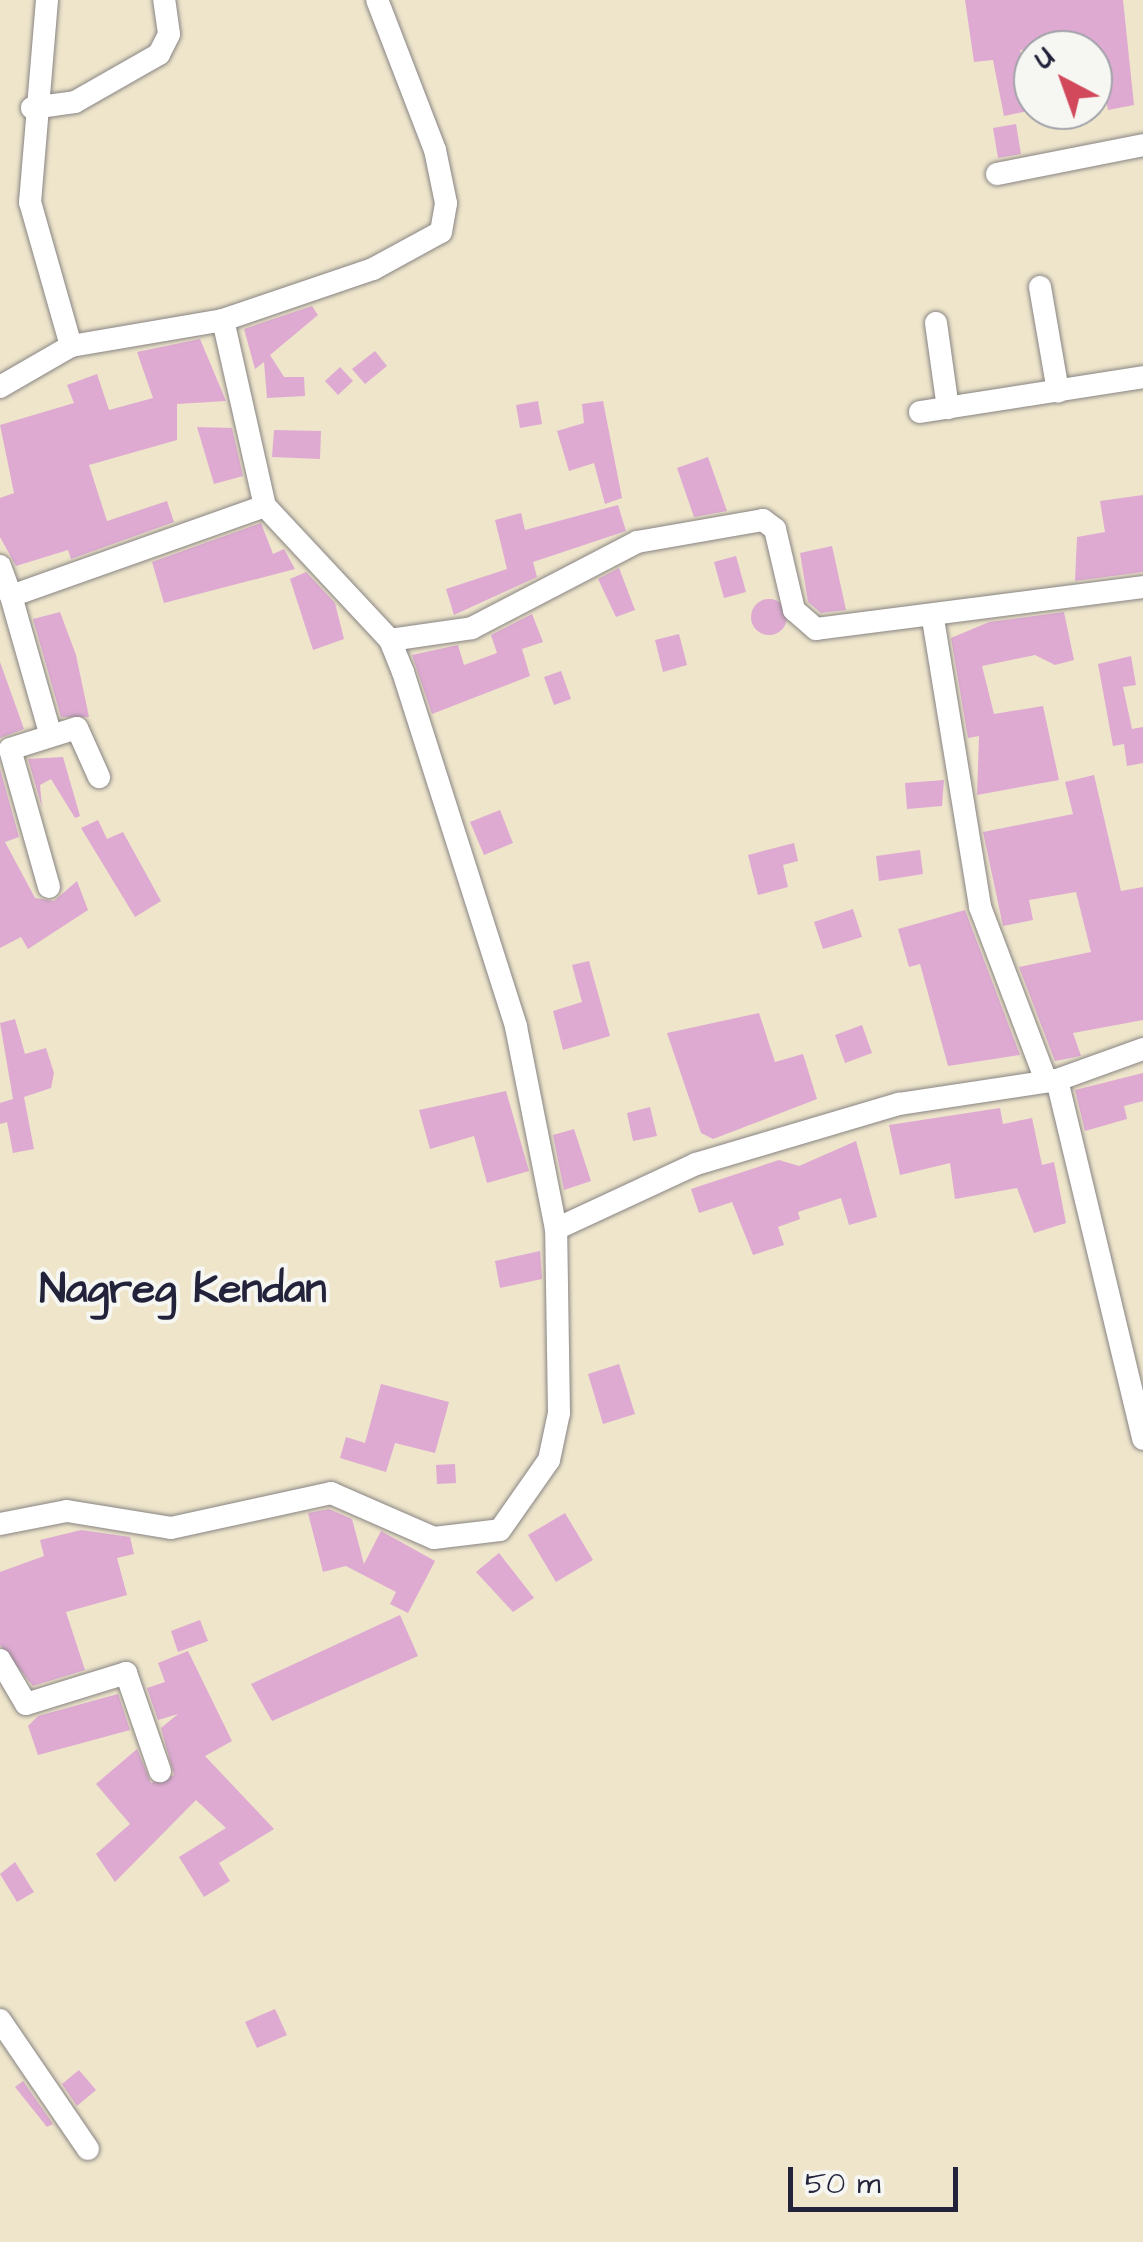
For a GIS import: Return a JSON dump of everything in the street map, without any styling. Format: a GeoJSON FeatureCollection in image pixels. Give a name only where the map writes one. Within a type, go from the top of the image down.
{"type":"FeatureCollection","features":[{"type":"Feature","properties":{"kind":"street"},"geometry":{"type":"LineString","coordinates":[[47,0],[52,22],[32,108],[30,202],[71,346]]}},
{"type":"Feature","properties":{"kind":"street"},"geometry":{"type":"LineString","coordinates":[[32,108],[75,102],[159,54],[168,34],[164,0]]}},
{"type":"Feature","properties":{"kind":"street"},"geometry":{"type":"LineString","coordinates":[[0,387],[71,346],[222,320],[373,269],[440,232],[446,203],[435,150],[377,0]]}},
{"type":"Feature","properties":{"kind":"street"},"geometry":{"type":"LineString","coordinates":[[998,174],[1143,145]]}},
{"type":"Feature","properties":{"kind":"street"},"geometry":{"type":"LineString","coordinates":[[1040,287],[1058,390]]}},
{"type":"Feature","properties":{"kind":"street"},"geometry":{"type":"LineString","coordinates":[[0,1524],[67,1511],[172,1528],[331,1493],[364,1500],[434,1538],[500,1530],[549,1460],[559,1413],[556,1230],[516,1027],[390,640],[266,506],[222,320]]}},
{"type":"Feature","properties":{"kind":"street"},"geometry":{"type":"LineString","coordinates":[[936,323],[948,408]]}},
{"type":"Feature","properties":{"kind":"street"},"geometry":{"type":"LineString","coordinates":[[920,412],[1143,377]]}},
{"type":"Feature","properties":{"kind":"street"},"geometry":{"type":"LineString","coordinates":[[11,596],[266,506]]}},
{"type":"Feature","properties":{"kind":"street"},"geometry":{"type":"LineString","coordinates":[[390,640],[472,628],[638,542],[763,520],[775,529],[794,610],[808,627],[932,619],[1143,587]]}},
{"type":"Feature","properties":{"kind":"street"},"geometry":{"type":"LineString","coordinates":[[0,566],[50,733]]}},
{"type":"Feature","properties":{"kind":"street"},"geometry":{"type":"LineString","coordinates":[[932,619],[980,908],[1051,1080],[1143,1439]]}},
{"type":"Feature","properties":{"kind":"street"},"geometry":{"type":"LineString","coordinates":[[49,887],[10,750],[50,733],[80,730],[99,776]]}},
{"type":"Feature","properties":{"kind":"street"},"geometry":{"type":"LineString","coordinates":[[556,1230],[696,1164],[900,1104],[1051,1080],[1143,1049]]}},
{"type":"Feature","properties":{"kind":"street"},"geometry":{"type":"LineString","coordinates":[[0,1660],[26,1704],[126,1673],[160,1771]]}},
{"type":"Feature","properties":{"kind":"street"},"geometry":{"type":"LineString","coordinates":[[0,2020],[88,2149]]}},
{"type":"Feature","properties":{"kind":"building"},"geometry":{"type":"Polygon","coordinates":[[[965,0],[1123,0],[1134,105],[1113,109],[1113,30],[1013,30],[1013,114],[1004,116],[993,60],[974,62],[965,0]]]}},
{"type":"Feature","properties":{"kind":"building"},"geometry":{"type":"Polygon","coordinates":[[[1013,125],[1021,154],[998,158],[993,128],[1013,125]]]}},
{"type":"Feature","properties":{"kind":"building"},"geometry":{"type":"Polygon","coordinates":[[[312,306],[318,315],[270,355],[284,377],[304,377],[305,396],[267,398],[264,362],[255,369],[244,329],[312,306]]]}},
{"type":"Feature","properties":{"kind":"building"},"geometry":{"type":"Polygon","coordinates":[[[200,339],[226,401],[177,404],[177,440],[89,465],[107,521],[167,501],[174,522],[71,559],[68,550],[16,566],[0,537],[0,498],[14,493],[0,425],[74,403],[67,385],[97,374],[109,410],[153,398],[137,352],[200,339]]]}},
{"type":"Feature","properties":{"kind":"building"},"geometry":{"type":"Polygon","coordinates":[[[375,351],[387,366],[365,384],[352,369],[375,351]]]}},
{"type":"Feature","properties":{"kind":"building"},"geometry":{"type":"Polygon","coordinates":[[[340,367],[353,381],[338,395],[325,381],[340,367]]]}},
{"type":"Feature","properties":{"kind":"building"},"geometry":{"type":"Polygon","coordinates":[[[538,401],[542,424],[520,428],[516,405],[538,401]]]}},
{"type":"Feature","properties":{"kind":"building"},"geometry":{"type":"Polygon","coordinates":[[[603,401],[622,498],[605,504],[594,463],[569,471],[557,431],[584,423],[582,404],[603,401]]]}},
{"type":"Feature","properties":{"kind":"building"},"geometry":{"type":"Polygon","coordinates":[[[197,427],[232,428],[243,476],[214,484],[197,427]]]}},
{"type":"Feature","properties":{"kind":"building"},"geometry":{"type":"Polygon","coordinates":[[[274,430],[321,431],[320,459],[272,457],[274,430]]]}},
{"type":"Feature","properties":{"kind":"building"},"geometry":{"type":"Polygon","coordinates":[[[708,457],[727,511],[694,517],[677,468],[708,457]]]}},
{"type":"Feature","properties":{"kind":"building"},"geometry":{"type":"Polygon","coordinates":[[[1143,495],[1143,572],[1075,581],[1077,537],[1105,532],[1100,501],[1143,495]]]}},
{"type":"Feature","properties":{"kind":"building"},"geometry":{"type":"Polygon","coordinates":[[[618,505],[626,531],[533,562],[537,577],[454,615],[446,589],[507,569],[495,520],[521,513],[525,530],[618,505]]]}},
{"type":"Feature","properties":{"kind":"building"},"geometry":{"type":"Polygon","coordinates":[[[261,523],[273,554],[284,549],[295,569],[164,603],[152,562],[261,523]]]}},
{"type":"Feature","properties":{"kind":"building"},"geometry":{"type":"Polygon","coordinates":[[[832,546],[846,610],[821,613],[808,602],[800,553],[832,546]]]}},
{"type":"Feature","properties":{"kind":"building"},"geometry":{"type":"Polygon","coordinates":[[[736,556],[746,592],[724,598],[714,562],[736,556]]]}},
{"type":"Feature","properties":{"kind":"building"},"geometry":{"type":"Polygon","coordinates":[[[619,568],[635,610],[616,617],[598,579],[619,568]]]}},
{"type":"Feature","properties":{"kind":"building"},"geometry":{"type":"Polygon","coordinates":[[[306,572],[335,603],[344,639],[313,650],[290,579],[306,572]]]}},
{"type":"Feature","properties":{"kind":"building"},"geometry":{"type":"Polygon","coordinates":[[[769,599],[782,604],[787,617],[782,630],[769,635],[756,630],[751,617],[756,604],[769,599]]]}},
{"type":"Feature","properties":{"kind":"building"},"geometry":{"type":"Polygon","coordinates":[[[60,612],[76,655],[89,717],[61,717],[33,619],[60,612]]]}},
{"type":"Feature","properties":{"kind":"building"},"geometry":{"type":"Polygon","coordinates":[[[1064,612],[1074,660],[1055,665],[1035,655],[982,666],[994,714],[1043,706],[1059,780],[977,795],[979,736],[968,738],[951,638],[989,622],[1064,612]]]}},
{"type":"Feature","properties":{"kind":"building"},"geometry":{"type":"Polygon","coordinates":[[[532,614],[543,642],[522,649],[530,676],[432,714],[412,655],[458,645],[464,665],[497,653],[491,635],[532,614]]]}},
{"type":"Feature","properties":{"kind":"building"},"geometry":{"type":"Polygon","coordinates":[[[679,634],[687,665],[663,672],[655,640],[679,634]]]}},
{"type":"Feature","properties":{"kind":"building"},"geometry":{"type":"Polygon","coordinates":[[[1131,656],[1136,685],[1123,687],[1132,729],[1143,727],[1143,763],[1127,766],[1124,744],[1113,746],[1098,664],[1131,656]]]}},
{"type":"Feature","properties":{"kind":"building"},"geometry":{"type":"Polygon","coordinates":[[[0,662],[24,729],[0,738],[0,662]]]}},
{"type":"Feature","properties":{"kind":"building"},"geometry":{"type":"Polygon","coordinates":[[[561,671],[571,699],[554,705],[544,677],[561,671]]]}},
{"type":"Feature","properties":{"kind":"building"},"geometry":{"type":"Polygon","coordinates":[[[63,757],[80,816],[75,818],[51,779],[40,785],[42,807],[28,759],[63,757]]]}},
{"type":"Feature","properties":{"kind":"building"},"geometry":{"type":"Polygon","coordinates":[[[0,769],[19,837],[5,842],[35,898],[54,901],[77,881],[88,910],[28,949],[21,937],[0,948],[0,769]]]}},
{"type":"Feature","properties":{"kind":"building"},"geometry":{"type":"Polygon","coordinates":[[[1094,775],[1121,891],[1143,887],[1143,1020],[1073,1033],[1081,1056],[1055,1061],[1019,967],[1091,952],[1076,892],[1029,900],[1033,920],[1003,926],[983,832],[1073,814],[1065,782],[1094,775]]]}},
{"type":"Feature","properties":{"kind":"building"},"geometry":{"type":"Polygon","coordinates":[[[944,780],[942,806],[907,809],[905,783],[944,780]]]}},
{"type":"Feature","properties":{"kind":"building"},"geometry":{"type":"Polygon","coordinates":[[[500,810],[513,843],[484,855],[470,822],[500,810]]]}},
{"type":"Feature","properties":{"kind":"building"},"geometry":{"type":"Polygon","coordinates":[[[98,820],[107,839],[123,832],[161,901],[135,917],[81,828],[98,820]]]}},
{"type":"Feature","properties":{"kind":"building"},"geometry":{"type":"Polygon","coordinates":[[[794,843],[798,861],[783,865],[788,887],[758,895],[748,855],[794,843]]]}},
{"type":"Feature","properties":{"kind":"building"},"geometry":{"type":"Polygon","coordinates":[[[920,850],[923,874],[879,881],[876,856],[920,850]]]}},
{"type":"Feature","properties":{"kind":"building"},"geometry":{"type":"Polygon","coordinates":[[[853,909],[862,937],[823,949],[814,922],[853,909]]]}},
{"type":"Feature","properties":{"kind":"building"},"geometry":{"type":"Polygon","coordinates":[[[965,910],[1020,1055],[948,1066],[920,964],[909,967],[898,929],[965,910]]]}},
{"type":"Feature","properties":{"kind":"building"},"geometry":{"type":"Polygon","coordinates":[[[589,961],[610,1036],[563,1050],[553,1011],[582,1002],[572,965],[589,961]]]}},
{"type":"Feature","properties":{"kind":"building"},"geometry":{"type":"Polygon","coordinates":[[[759,1013],[775,1062],[803,1054],[817,1099],[713,1139],[701,1133],[667,1033],[759,1013]]]}},
{"type":"Feature","properties":{"kind":"building"},"geometry":{"type":"Polygon","coordinates":[[[15,1019],[25,1054],[46,1048],[54,1073],[51,1088],[24,1097],[34,1149],[13,1153],[7,1122],[0,1124],[0,1103],[13,1099],[0,1023],[15,1019]]]}},
{"type":"Feature","properties":{"kind":"building"},"geometry":{"type":"Polygon","coordinates":[[[862,1025],[872,1053],[845,1063],[835,1035],[862,1025]]]}},
{"type":"Feature","properties":{"kind":"building"},"geometry":{"type":"Polygon","coordinates":[[[1143,1073],[1143,1101],[1124,1106],[1127,1119],[1085,1131],[1075,1090],[1143,1073]]]}},
{"type":"Feature","properties":{"kind":"building"},"geometry":{"type":"Polygon","coordinates":[[[506,1091],[529,1171],[487,1183],[474,1136],[430,1149],[419,1110],[506,1091]]]}},
{"type":"Feature","properties":{"kind":"building"},"geometry":{"type":"Polygon","coordinates":[[[650,1107],[657,1136],[633,1141],[627,1113],[650,1107]]]}},
{"type":"Feature","properties":{"kind":"building"},"geometry":{"type":"Polygon","coordinates":[[[1000,1108],[1003,1124],[1032,1118],[1042,1165],[1054,1162],[1066,1223],[1034,1233],[1017,1188],[955,1199],[950,1163],[900,1175],[889,1125],[1000,1108]]]}},
{"type":"Feature","properties":{"kind":"building"},"geometry":{"type":"Polygon","coordinates":[[[574,1129],[591,1181],[564,1190],[553,1135],[574,1129]]]}},
{"type":"Feature","properties":{"kind":"building"},"geometry":{"type":"Polygon","coordinates":[[[856,1141],[877,1217],[849,1225],[841,1198],[798,1212],[800,1219],[778,1227],[784,1245],[753,1255],[732,1202],[699,1213],[691,1189],[779,1160],[799,1166],[856,1141]]]}},
{"type":"Feature","properties":{"kind":"building"},"geometry":{"type":"Polygon","coordinates":[[[540,1251],[542,1279],[500,1288],[495,1261],[540,1251]]]}},
{"type":"Feature","properties":{"kind":"building"},"geometry":{"type":"Polygon","coordinates":[[[619,1364],[635,1414],[603,1424],[588,1374],[619,1364]]]}},
{"type":"Feature","properties":{"kind":"building"},"geometry":{"type":"Polygon","coordinates":[[[381,1384],[449,1402],[435,1453],[395,1443],[386,1472],[340,1458],[346,1437],[365,1443],[381,1384]]]}},
{"type":"Feature","properties":{"kind":"building"},"geometry":{"type":"Polygon","coordinates":[[[455,1464],[456,1483],[437,1484],[436,1465],[455,1464]]]}},
{"type":"Feature","properties":{"kind":"building"},"geometry":{"type":"Polygon","coordinates":[[[329,1509],[352,1519],[364,1564],[381,1531],[435,1561],[408,1613],[390,1604],[396,1592],[346,1566],[323,1572],[308,1513],[329,1509]]]}},
{"type":"Feature","properties":{"kind":"building"},"geometry":{"type":"Polygon","coordinates":[[[565,1513],[593,1560],[556,1582],[528,1535],[565,1513]]]}},
{"type":"Feature","properties":{"kind":"building"},"geometry":{"type":"Polygon","coordinates":[[[81,1530],[130,1537],[134,1554],[117,1558],[127,1595],[66,1612],[85,1670],[33,1686],[0,1645],[0,1572],[44,1556],[40,1540],[81,1530]]]}},
{"type":"Feature","properties":{"kind":"building"},"geometry":{"type":"Polygon","coordinates":[[[499,1553],[534,1598],[513,1612],[476,1572],[499,1553]]]}},
{"type":"Feature","properties":{"kind":"building"},"geometry":{"type":"Polygon","coordinates":[[[400,1615],[418,1656],[272,1721],[251,1684],[400,1615]]]}},
{"type":"Feature","properties":{"kind":"building"},"geometry":{"type":"Polygon","coordinates":[[[200,1620],[208,1641],[178,1652],[171,1631],[200,1620]]]}},
{"type":"Feature","properties":{"kind":"building"},"geometry":{"type":"Polygon","coordinates":[[[188,1651],[232,1741],[205,1756],[274,1829],[219,1863],[230,1881],[204,1897],[179,1857],[226,1828],[196,1800],[115,1882],[96,1854],[130,1824],[96,1784],[137,1749],[151,1783],[174,1775],[161,1728],[178,1714],[158,1720],[147,1688],[165,1682],[158,1663],[188,1651]]]}},
{"type":"Feature","properties":{"kind":"building"},"geometry":{"type":"Polygon","coordinates":[[[118,1694],[130,1730],[38,1755],[28,1726],[38,1716],[118,1694]]]}},
{"type":"Feature","properties":{"kind":"building"},"geometry":{"type":"Polygon","coordinates":[[[15,1862],[34,1892],[17,1902],[0,1874],[15,1862]]]}},
{"type":"Feature","properties":{"kind":"building"},"geometry":{"type":"Polygon","coordinates":[[[275,2009],[287,2035],[257,2048],[245,2022],[275,2009]]]}},
{"type":"Feature","properties":{"kind":"building"},"geometry":{"type":"Polygon","coordinates":[[[79,2070],[96,2090],[77,2106],[62,2084],[79,2070]]]}},
{"type":"Feature","properties":{"kind":"building"},"geometry":{"type":"Polygon","coordinates":[[[23,2081],[53,2124],[47,2127],[15,2087],[23,2081]]]}},
{"type":"Feature","properties":{"kind":"district","name":"Nagreg Kendan"},"geometry":{"type":"Point","coordinates":[183,1290]}}]}
